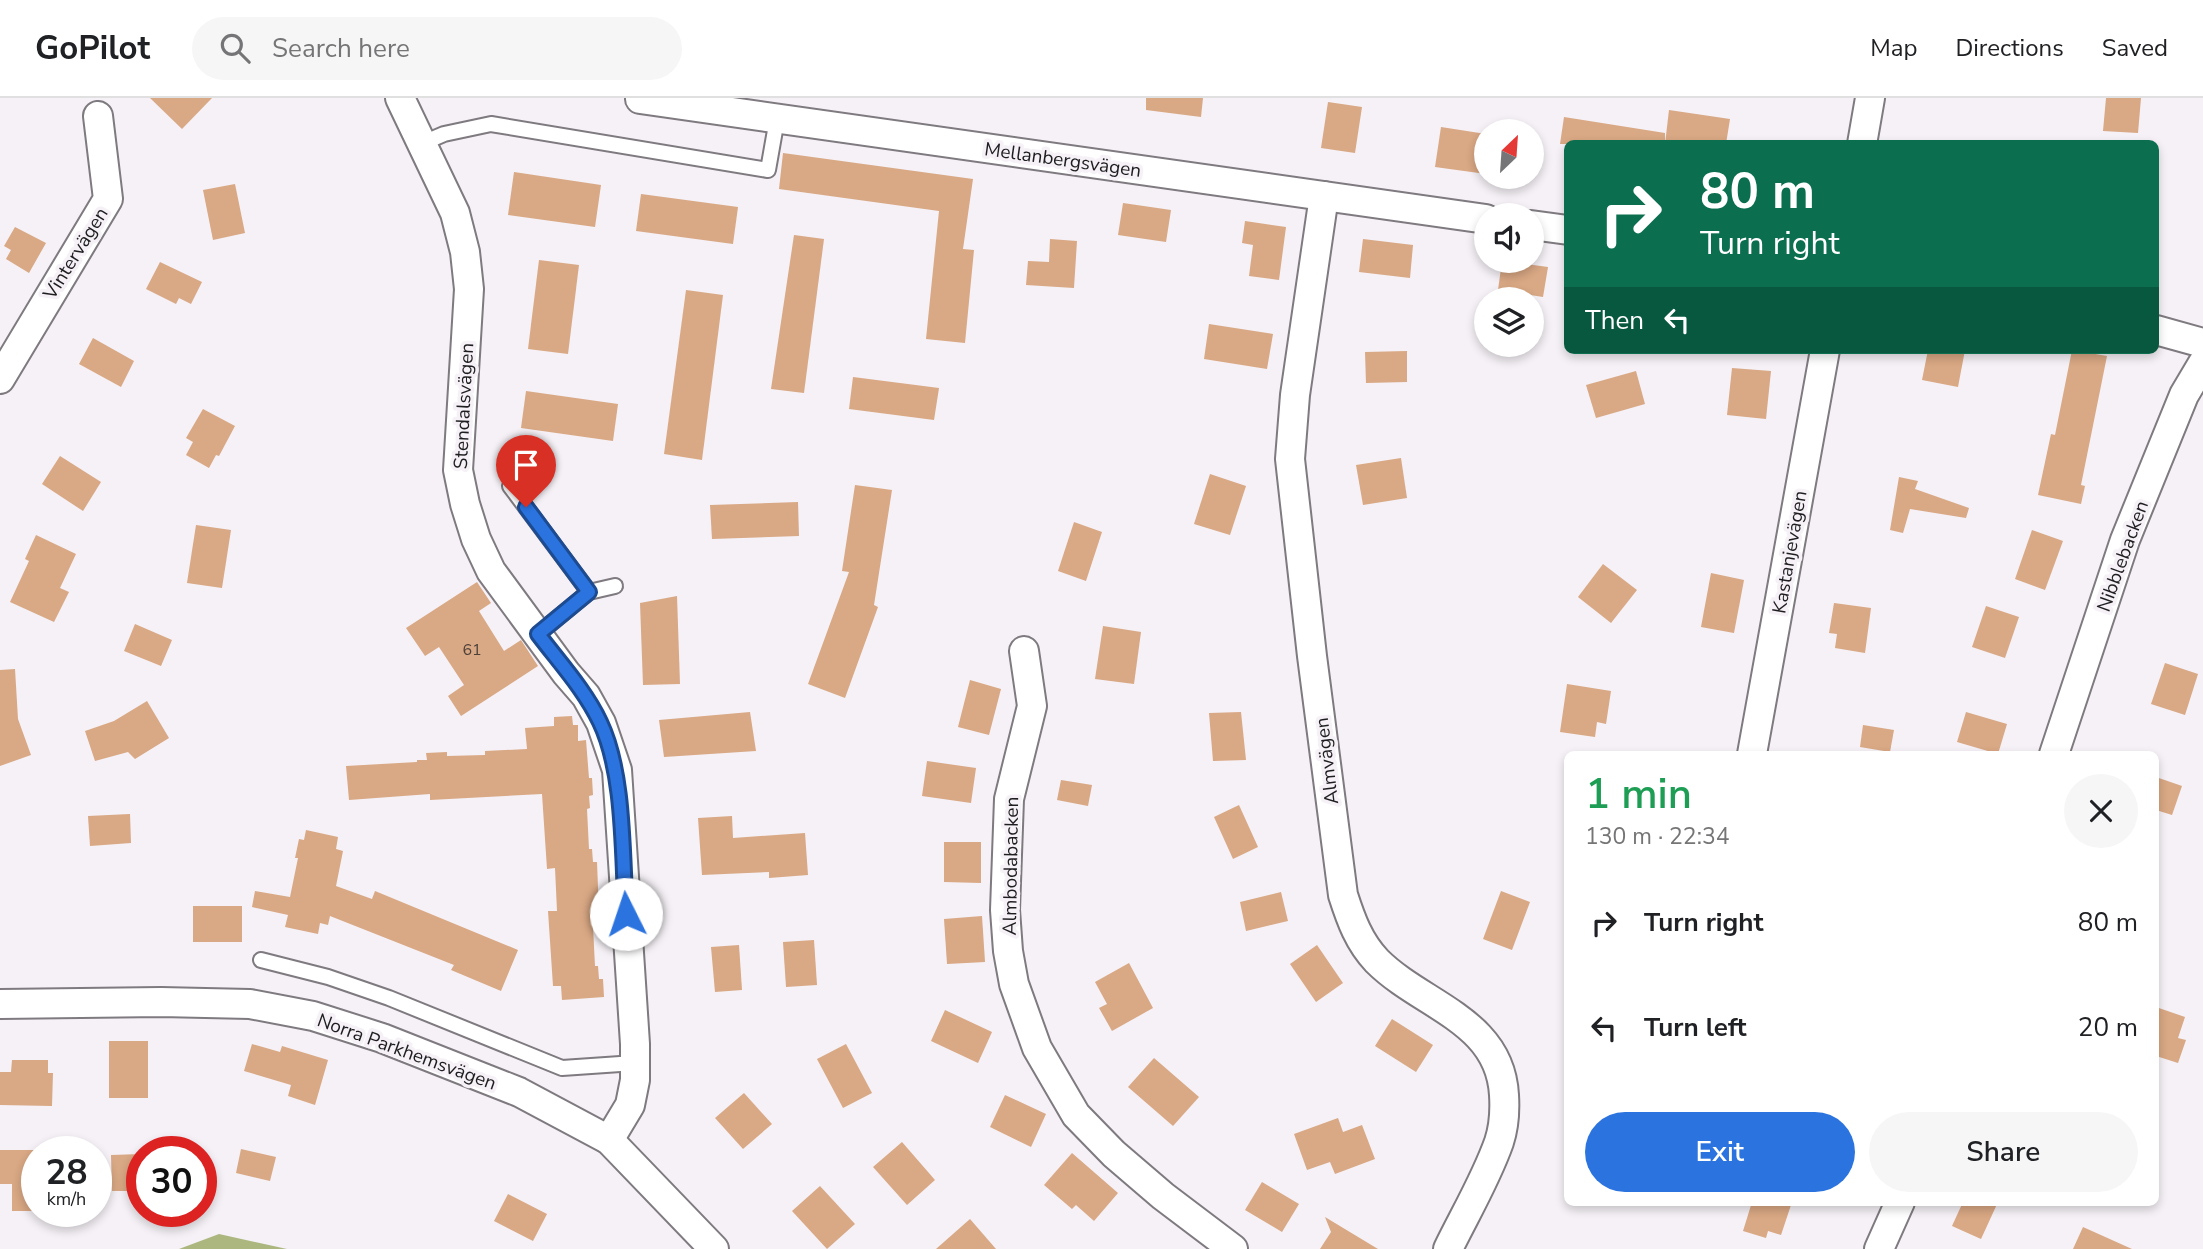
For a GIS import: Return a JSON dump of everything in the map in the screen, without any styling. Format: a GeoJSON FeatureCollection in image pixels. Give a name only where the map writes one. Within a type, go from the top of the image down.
{"type":"FeatureCollection","features":[{"type":"Feature","properties":{"kind":"street","name":"Stendalsvägen"},"geometry":{"type":"LineString","coordinates":[[400,98],[455,213],[465,252],[469,289],[458,470],[476,540],[491,571],[586,696],[601,723],[617,770],[635,1080],[630,1105],[609,1140]]}},
{"type":"Feature","properties":{"kind":"street"},"geometry":{"type":"LineString","coordinates":[[1863,140],[1870,98]]}},
{"type":"Feature","properties":{"kind":"street","name":"Mellanbergsvägen"},"geometry":{"type":"LineString","coordinates":[[640,99],[1474,217]]}},
{"type":"Feature","properties":{"kind":"street","name":"Vintervägen"},"geometry":{"type":"LineString","coordinates":[[0,379],[108,199],[98,116]]}},
{"type":"Feature","properties":{"kind":"street","name":"Almvägen"},"geometry":{"type":"LineString","coordinates":[[1324,196],[1295,395],[1290,459],[1343,895],[1354,929],[1376,959],[1400,981],[1462,1019],[1486,1043],[1501,1069],[1504,1089],[1505,1114],[1499,1142],[1448,1249]]}},
{"type":"Feature","properties":{"kind":"street"},"geometry":{"type":"LineString","coordinates":[[1544,227],[1564,229]]}},
{"type":"Feature","properties":{"kind":"street"},"geometry":{"type":"LineString","coordinates":[[2159,331],[2203,343]]}},
{"type":"Feature","properties":{"kind":"street","name":"Kastanjevägen"},"geometry":{"type":"LineString","coordinates":[[1753,751],[1824,354]]}},
{"type":"Feature","properties":{"kind":"street","name":"Nibblebacken"},"geometry":{"type":"LineString","coordinates":[[2055,751],[2125,540],[2184,395],[2203,363]]}},
{"type":"Feature","properties":{"kind":"street","name":"Almbodabacken"},"geometry":{"type":"LineString","coordinates":[[1024,651],[1032,706],[1009,799],[1005,910],[1014,984],[1037,1048],[1076,1115],[1143,1179],[1233,1249]]}},
{"type":"Feature","properties":{"kind":"street","name":"Norra Parkhemsvägen"},"geometry":{"type":"LineString","coordinates":[[0,1004],[250,1004],[303,1014],[382,1038],[519,1092],[609,1140],[714,1249]]}},
{"type":"Feature","properties":{"kind":"street"},"geometry":{"type":"LineString","coordinates":[[1880,1249],[1898,1206]]}},
{"type":"Feature","properties":{"kind":"lane"},"geometry":{"type":"LineString","coordinates":[[423,143],[444,134],[491,124],[768,170],[778,119]]}},
{"type":"Feature","properties":{"kind":"lane"},"geometry":{"type":"LineString","coordinates":[[510,486],[589,592]]}},
{"type":"Feature","properties":{"kind":"lane"},"geometry":{"type":"LineString","coordinates":[[538,634],[589,592],[615,586]]}},
{"type":"Feature","properties":{"kind":"lane"},"geometry":{"type":"LineString","coordinates":[[261,960],[328,977],[389,998],[562,1068],[635,1063]]}},
{"type":"Feature","properties":{"kind":"green space"},"geometry":{"type":"Polygon","coordinates":[[[219,1234],[287,1249],[179,1249],[219,1234]]]}},
{"type":"Feature","properties":{"kind":"building"},"geometry":{"type":"Polygon","coordinates":[[[150,98],[212,98],[182,129],[150,98]]]}},
{"type":"Feature","properties":{"kind":"building"},"geometry":{"type":"Polygon","coordinates":[[[1146,98],[1203,98],[1201,117],[1146,110],[1146,98]]]}},
{"type":"Feature","properties":{"kind":"building"},"geometry":{"type":"Polygon","coordinates":[[[2106,98],[2141,98],[2138,133],[2103,131],[2106,98]]]}},
{"type":"Feature","properties":{"kind":"building"},"geometry":{"type":"Polygon","coordinates":[[[1328,102],[1362,107],[1355,153],[1321,148],[1328,102]]]}},
{"type":"Feature","properties":{"kind":"building"},"geometry":{"type":"Polygon","coordinates":[[[1669,110],[1730,119],[1727,140],[1665,140],[1669,110]]]}},
{"type":"Feature","properties":{"kind":"building"},"geometry":{"type":"Polygon","coordinates":[[[1564,117],[1665,133],[1665,140],[1564,140],[1564,144],[1560,144],[1564,117]]]}},
{"type":"Feature","properties":{"kind":"building"},"geometry":{"type":"Polygon","coordinates":[[[1441,127],[1474,132],[1474,172],[1435,167],[1441,127]]]}},
{"type":"Feature","properties":{"kind":"building"},"geometry":{"type":"Polygon","coordinates":[[[783,153],[973,179],[963,249],[974,250],[965,343],[926,339],[939,211],[779,189],[783,153]]]}},
{"type":"Feature","properties":{"kind":"building"},"geometry":{"type":"Polygon","coordinates":[[[514,172],[601,185],[595,227],[508,215],[514,172]]]}},
{"type":"Feature","properties":{"kind":"building"},"geometry":{"type":"Polygon","coordinates":[[[235,184],[245,233],[213,240],[203,190],[235,184]]]}},
{"type":"Feature","properties":{"kind":"building"},"geometry":{"type":"Polygon","coordinates":[[[641,194],[738,207],[733,244],[636,231],[641,194]]]}},
{"type":"Feature","properties":{"kind":"building"},"geometry":{"type":"Polygon","coordinates":[[[1123,203],[1171,210],[1166,242],[1118,235],[1123,203]]]}},
{"type":"Feature","properties":{"kind":"building"},"geometry":{"type":"Polygon","coordinates":[[[1245,221],[1286,227],[1279,280],[1249,276],[1253,245],[1242,243],[1245,221]]]}},
{"type":"Feature","properties":{"kind":"building"},"geometry":{"type":"Polygon","coordinates":[[[15,227],[46,243],[29,273],[6,259],[11,250],[4,246],[15,227]]]}},
{"type":"Feature","properties":{"kind":"building"},"geometry":{"type":"Polygon","coordinates":[[[794,235],[824,239],[804,393],[771,389],[794,235]]]}},
{"type":"Feature","properties":{"kind":"building"},"geometry":{"type":"Polygon","coordinates":[[[1050,239],[1077,241],[1074,288],[1026,285],[1028,261],[1049,262],[1050,239]]]}},
{"type":"Feature","properties":{"kind":"building"},"geometry":{"type":"Polygon","coordinates":[[[1363,239],[1413,245],[1410,278],[1359,272],[1363,239]]]}},
{"type":"Feature","properties":{"kind":"building"},"geometry":{"type":"Polygon","coordinates":[[[539,260],[579,265],[568,354],[528,349],[539,260]]]}},
{"type":"Feature","properties":{"kind":"building"},"geometry":{"type":"Polygon","coordinates":[[[160,262],[202,282],[191,304],[179,298],[176,304],[146,289],[160,262]]]}},
{"type":"Feature","properties":{"kind":"building"},"geometry":{"type":"Polygon","coordinates":[[[1544,266],[1548,267],[1544,291],[1544,287],[1498,287],[1500,273],[1544,273],[1544,266]]]}},
{"type":"Feature","properties":{"kind":"building"},"geometry":{"type":"Polygon","coordinates":[[[686,290],[723,295],[702,460],[664,454],[686,290]]]}},
{"type":"Feature","properties":{"kind":"building"},"geometry":{"type":"Polygon","coordinates":[[[1209,324],[1273,334],[1267,369],[1204,359],[1209,324]]]}},
{"type":"Feature","properties":{"kind":"building"},"geometry":{"type":"Polygon","coordinates":[[[93,338],[134,361],[121,387],[79,364],[93,338]]]}},
{"type":"Feature","properties":{"kind":"building"},"geometry":{"type":"Polygon","coordinates":[[[1407,351],[1407,382],[1366,383],[1365,352],[1407,351]]]}},
{"type":"Feature","properties":{"kind":"building"},"geometry":{"type":"Polygon","coordinates":[[[1927,354],[1964,354],[1958,387],[1922,380],[1927,354]]]}},
{"type":"Feature","properties":{"kind":"building"},"geometry":{"type":"Polygon","coordinates":[[[2071,354],[2107,356],[2081,485],[2085,486],[2081,504],[2038,495],[2051,434],[2055,435],[2071,354]]]}},
{"type":"Feature","properties":{"kind":"building"},"geometry":{"type":"Polygon","coordinates":[[[1732,368],[1771,371],[1766,419],[1727,415],[1732,368]]]}},
{"type":"Feature","properties":{"kind":"building"},"geometry":{"type":"Polygon","coordinates":[[[1636,371],[1645,404],[1596,418],[1586,385],[1636,371]]]}},
{"type":"Feature","properties":{"kind":"building"},"geometry":{"type":"Polygon","coordinates":[[[853,377],[939,388],[934,420],[849,409],[853,377]]]}},
{"type":"Feature","properties":{"kind":"building"},"geometry":{"type":"Polygon","coordinates":[[[526,391],[618,404],[613,441],[521,428],[526,391]]]}},
{"type":"Feature","properties":{"kind":"building"},"geometry":{"type":"Polygon","coordinates":[[[203,409],[235,426],[219,456],[216,455],[209,468],[186,455],[193,442],[186,438],[203,409]]]}},
{"type":"Feature","properties":{"kind":"building"},"geometry":{"type":"Polygon","coordinates":[[[60,456],[101,482],[83,511],[42,484],[60,456]]]}},
{"type":"Feature","properties":{"kind":"building"},"geometry":{"type":"Polygon","coordinates":[[[1401,458],[1407,498],[1363,505],[1356,465],[1401,458]]]}},
{"type":"Feature","properties":{"kind":"building"},"geometry":{"type":"Polygon","coordinates":[[[1210,474],[1246,486],[1230,535],[1194,524],[1210,474]]]}},
{"type":"Feature","properties":{"kind":"building"},"geometry":{"type":"Polygon","coordinates":[[[1899,477],[1918,481],[1915,489],[1969,508],[1966,518],[1910,509],[1903,533],[1890,530],[1899,477]]]}},
{"type":"Feature","properties":{"kind":"building"},"geometry":{"type":"Polygon","coordinates":[[[855,485],[892,490],[874,605],[878,607],[845,698],[808,684],[849,572],[842,571],[855,485]]]}},
{"type":"Feature","properties":{"kind":"building"},"geometry":{"type":"Polygon","coordinates":[[[798,502],[799,536],[712,539],[710,505],[798,502]]]}},
{"type":"Feature","properties":{"kind":"building"},"geometry":{"type":"Polygon","coordinates":[[[1074,522],[1102,532],[1086,581],[1058,571],[1074,522]]]}},
{"type":"Feature","properties":{"kind":"building"},"geometry":{"type":"Polygon","coordinates":[[[196,525],[231,530],[222,588],[187,583],[196,525]]]}},
{"type":"Feature","properties":{"kind":"building"},"geometry":{"type":"Polygon","coordinates":[[[2032,530],[2063,541],[2045,590],[2015,579],[2032,530]]]}},
{"type":"Feature","properties":{"kind":"building"},"geometry":{"type":"Polygon","coordinates":[[[36,535],[76,554],[60,588],[69,592],[54,622],[10,602],[29,561],[25,559],[36,535]]]}},
{"type":"Feature","properties":{"kind":"building"},"geometry":{"type":"Polygon","coordinates":[[[1603,564],[1637,590],[1611,623],[1578,597],[1603,564]]]}},
{"type":"Feature","properties":{"kind":"building"},"geometry":{"type":"Polygon","coordinates":[[[1711,573],[1744,580],[1734,633],[1701,627],[1711,573]]]}},
{"type":"Feature","properties":{"kind":"building"},"geometry":{"type":"Polygon","coordinates":[[[477,582],[491,603],[479,611],[504,651],[521,640],[538,666],[461,716],[448,696],[464,685],[439,647],[425,656],[406,628],[477,582]]]}},
{"type":"Feature","properties":{"kind":"building"},"geometry":{"type":"Polygon","coordinates":[[[677,596],[680,684],[643,685],[640,603],[677,596]]]}},
{"type":"Feature","properties":{"kind":"building"},"geometry":{"type":"Polygon","coordinates":[[[1834,603],[1871,608],[1865,653],[1835,648],[1837,634],[1829,633],[1834,603]]]}},
{"type":"Feature","properties":{"kind":"building"},"geometry":{"type":"Polygon","coordinates":[[[1986,606],[2019,617],[2005,658],[1972,647],[1986,606]]]}},
{"type":"Feature","properties":{"kind":"building"},"geometry":{"type":"Polygon","coordinates":[[[135,624],[172,640],[161,666],[124,651],[135,624]]]}},
{"type":"Feature","properties":{"kind":"building"},"geometry":{"type":"Polygon","coordinates":[[[1103,626],[1141,632],[1134,684],[1095,679],[1103,626]]]}},
{"type":"Feature","properties":{"kind":"building"},"geometry":{"type":"Polygon","coordinates":[[[2165,663],[2198,674],[2185,715],[2151,704],[2165,663]]]}},
{"type":"Feature","properties":{"kind":"building"},"geometry":{"type":"Polygon","coordinates":[[[15,669],[18,719],[31,755],[0,766],[0,670],[15,669]]]}},
{"type":"Feature","properties":{"kind":"building"},"geometry":{"type":"Polygon","coordinates":[[[970,680],[1001,689],[989,735],[958,727],[970,680]]]}},
{"type":"Feature","properties":{"kind":"building"},"geometry":{"type":"Polygon","coordinates":[[[1567,684],[1611,691],[1606,724],[1597,722],[1595,737],[1560,732],[1567,684]]]}},
{"type":"Feature","properties":{"kind":"building"},"geometry":{"type":"Polygon","coordinates":[[[147,701],[169,738],[135,759],[128,752],[95,761],[85,731],[114,721],[147,701]]]}},
{"type":"Feature","properties":{"kind":"building"},"geometry":{"type":"Polygon","coordinates":[[[750,712],[756,751],[664,757],[659,720],[750,712]]]}},
{"type":"Feature","properties":{"kind":"building"},"geometry":{"type":"Polygon","coordinates":[[[1241,712],[1246,760],[1213,761],[1209,713],[1241,712]]]}},
{"type":"Feature","properties":{"kind":"building"},"geometry":{"type":"Polygon","coordinates":[[[1966,712],[2007,724],[1999,751],[1988,751],[1957,742],[1966,712]]]}},
{"type":"Feature","properties":{"kind":"building"},"geometry":{"type":"Polygon","coordinates":[[[572,716],[573,725],[578,725],[578,741],[586,740],[589,778],[592,778],[593,795],[589,796],[590,808],[587,809],[589,849],[592,849],[593,862],[597,862],[599,913],[595,914],[596,926],[593,927],[595,966],[598,966],[599,979],[603,979],[604,997],[562,1000],[561,986],[553,986],[548,911],[557,911],[555,868],[547,869],[542,794],[430,800],[430,794],[349,800],[346,766],[417,762],[427,760],[426,753],[447,752],[447,756],[485,755],[485,751],[527,749],[525,728],[554,726],[554,717],[572,716]]]}},
{"type":"Feature","properties":{"kind":"building"},"geometry":{"type":"Polygon","coordinates":[[[1863,725],[1894,730],[1890,751],[1860,747],[1863,725]]]}},
{"type":"Feature","properties":{"kind":"building"},"geometry":{"type":"Polygon","coordinates":[[[927,761],[976,768],[971,803],[922,796],[927,761]]]}},
{"type":"Feature","properties":{"kind":"building"},"geometry":{"type":"Polygon","coordinates":[[[2159,778],[2182,786],[2172,815],[2159,811],[2159,778]]]}},
{"type":"Feature","properties":{"kind":"building"},"geometry":{"type":"Polygon","coordinates":[[[1061,780],[1092,785],[1088,806],[1057,800],[1061,780]]]}},
{"type":"Feature","properties":{"kind":"building"},"geometry":{"type":"Polygon","coordinates":[[[1239,805],[1258,847],[1233,859],[1214,817],[1239,805]]]}},
{"type":"Feature","properties":{"kind":"building"},"geometry":{"type":"Polygon","coordinates":[[[130,814],[131,843],[90,846],[88,816],[130,814]]]}},
{"type":"Feature","properties":{"kind":"building"},"geometry":{"type":"Polygon","coordinates":[[[732,816],[733,838],[805,833],[808,875],[769,878],[769,872],[702,875],[698,818],[732,816]]]}},
{"type":"Feature","properties":{"kind":"building"},"geometry":{"type":"Polygon","coordinates":[[[306,830],[338,837],[336,849],[343,851],[336,886],[372,899],[375,891],[518,950],[501,991],[451,970],[454,965],[330,916],[328,925],[320,923],[318,934],[285,927],[288,915],[252,907],[255,891],[290,897],[299,839],[304,840],[306,830]]]}},
{"type":"Feature","properties":{"kind":"building"},"geometry":{"type":"Polygon","coordinates":[[[944,842],[981,842],[981,883],[944,882],[944,842]]]}},
{"type":"Feature","properties":{"kind":"building"},"geometry":{"type":"Polygon","coordinates":[[[1501,891],[1530,902],[1512,950],[1483,939],[1501,891]]]}},
{"type":"Feature","properties":{"kind":"building"},"geometry":{"type":"Polygon","coordinates":[[[1281,892],[1288,921],[1246,931],[1240,902],[1281,892]]]}},
{"type":"Feature","properties":{"kind":"building"},"geometry":{"type":"Polygon","coordinates":[[[193,906],[242,906],[242,942],[193,942],[193,906]]]}},
{"type":"Feature","properties":{"kind":"building"},"geometry":{"type":"Polygon","coordinates":[[[982,916],[985,962],[947,964],[944,919],[982,916]]]}},
{"type":"Feature","properties":{"kind":"building"},"geometry":{"type":"Polygon","coordinates":[[[814,940],[817,985],[786,987],[783,942],[814,940]]]}},
{"type":"Feature","properties":{"kind":"building"},"geometry":{"type":"Polygon","coordinates":[[[739,945],[742,990],[715,992],[711,947],[739,945]]]}},
{"type":"Feature","properties":{"kind":"building"},"geometry":{"type":"Polygon","coordinates":[[[1317,945],[1343,983],[1316,1002],[1290,964],[1317,945]]]}},
{"type":"Feature","properties":{"kind":"building"},"geometry":{"type":"Polygon","coordinates":[[[1129,963],[1153,1008],[1112,1031],[1099,1008],[1107,1004],[1095,982],[1129,963]]]}},
{"type":"Feature","properties":{"kind":"building"},"geometry":{"type":"Polygon","coordinates":[[[2159,1008],[2185,1017],[2178,1038],[2186,1040],[2178,1063],[2159,1057],[2159,1008]]]}},
{"type":"Feature","properties":{"kind":"building"},"geometry":{"type":"Polygon","coordinates":[[[945,1010],[992,1032],[978,1063],[931,1041],[945,1010]]]}},
{"type":"Feature","properties":{"kind":"building"},"geometry":{"type":"Polygon","coordinates":[[[1392,1019],[1433,1045],[1416,1072],[1375,1046],[1392,1019]]]}},
{"type":"Feature","properties":{"kind":"building"},"geometry":{"type":"Polygon","coordinates":[[[109,1041],[148,1041],[148,1098],[109,1098],[109,1041]]]}},
{"type":"Feature","properties":{"kind":"building"},"geometry":{"type":"Polygon","coordinates":[[[252,1044],[280,1052],[282,1046],[328,1060],[315,1105],[288,1096],[291,1085],[244,1071],[252,1044]]]}},
{"type":"Feature","properties":{"kind":"building"},"geometry":{"type":"Polygon","coordinates":[[[846,1044],[872,1093],[843,1108],[817,1059],[846,1044]]]}},
{"type":"Feature","properties":{"kind":"building"},"geometry":{"type":"Polygon","coordinates":[[[1154,1058],[1199,1097],[1173,1126],[1128,1087],[1154,1058]]]}},
{"type":"Feature","properties":{"kind":"building"},"geometry":{"type":"Polygon","coordinates":[[[12,1060],[48,1060],[48,1073],[53,1073],[52,1106],[0,1105],[0,1072],[11,1072],[12,1060]]]}},
{"type":"Feature","properties":{"kind":"building"},"geometry":{"type":"Polygon","coordinates":[[[744,1093],[772,1124],[743,1149],[715,1118],[744,1093]]]}},
{"type":"Feature","properties":{"kind":"building"},"geometry":{"type":"Polygon","coordinates":[[[1005,1095],[1046,1114],[1031,1147],[990,1127],[1005,1095]]]}},
{"type":"Feature","properties":{"kind":"building"},"geometry":{"type":"Polygon","coordinates":[[[1338,1118],[1343,1132],[1362,1125],[1375,1159],[1335,1174],[1330,1162],[1307,1170],[1294,1134],[1338,1118]]]}},
{"type":"Feature","properties":{"kind":"building"},"geometry":{"type":"Polygon","coordinates":[[[902,1142],[935,1180],[907,1205],[873,1167],[902,1142]]]}},
{"type":"Feature","properties":{"kind":"building"},"geometry":{"type":"Polygon","coordinates":[[[241,1149],[276,1157],[270,1181],[236,1173],[241,1149]]]}},
{"type":"Feature","properties":{"kind":"building"},"geometry":{"type":"Polygon","coordinates":[[[0,1150],[21,1150],[21,1211],[12,1211],[12,1184],[0,1184],[0,1150]]]}},
{"type":"Feature","properties":{"kind":"building"},"geometry":{"type":"Polygon","coordinates":[[[1072,1153],[1118,1193],[1094,1221],[1076,1205],[1072,1209],[1044,1185],[1072,1153]]]}},
{"type":"Feature","properties":{"kind":"building"},"geometry":{"type":"Polygon","coordinates":[[[112,1155],[126,1155],[126,1191],[112,1191],[112,1155]]]}},
{"type":"Feature","properties":{"kind":"building"},"geometry":{"type":"Polygon","coordinates":[[[1262,1182],[1299,1204],[1282,1232],[1245,1210],[1262,1182]]]}},
{"type":"Feature","properties":{"kind":"building"},"geometry":{"type":"Polygon","coordinates":[[[820,1186],[855,1224],[827,1249],[792,1211],[820,1186]]]}},
{"type":"Feature","properties":{"kind":"building"},"geometry":{"type":"Polygon","coordinates":[[[508,1194],[547,1214],[533,1241],[494,1221],[508,1194]]]}},
{"type":"Feature","properties":{"kind":"building"},"geometry":{"type":"Polygon","coordinates":[[[1751,1206],[1791,1206],[1781,1235],[1768,1231],[1766,1238],[1743,1231],[1751,1206]]]}},
{"type":"Feature","properties":{"kind":"building"},"geometry":{"type":"Polygon","coordinates":[[[1961,1206],[1996,1206],[1981,1239],[1952,1226],[1961,1206]]]}},
{"type":"Feature","properties":{"kind":"building"},"geometry":{"type":"Polygon","coordinates":[[[1325,1217],[1378,1249],[1320,1249],[1331,1232],[1325,1217]]]}},
{"type":"Feature","properties":{"kind":"building"},"geometry":{"type":"Polygon","coordinates":[[[970,1219],[996,1249],[936,1249],[970,1219]]]}},
{"type":"Feature","properties":{"kind":"building"},"geometry":{"type":"Polygon","coordinates":[[[2083,1227],[2132,1249],[2073,1249],[2083,1227]]]}},
{"type":"Feature","properties":{"kind":"route"},"geometry":{"type":"LineString","coordinates":[[526,507],[589,592],[538,634],[586,696],[601,723],[617,770],[626,914]]}}]}
